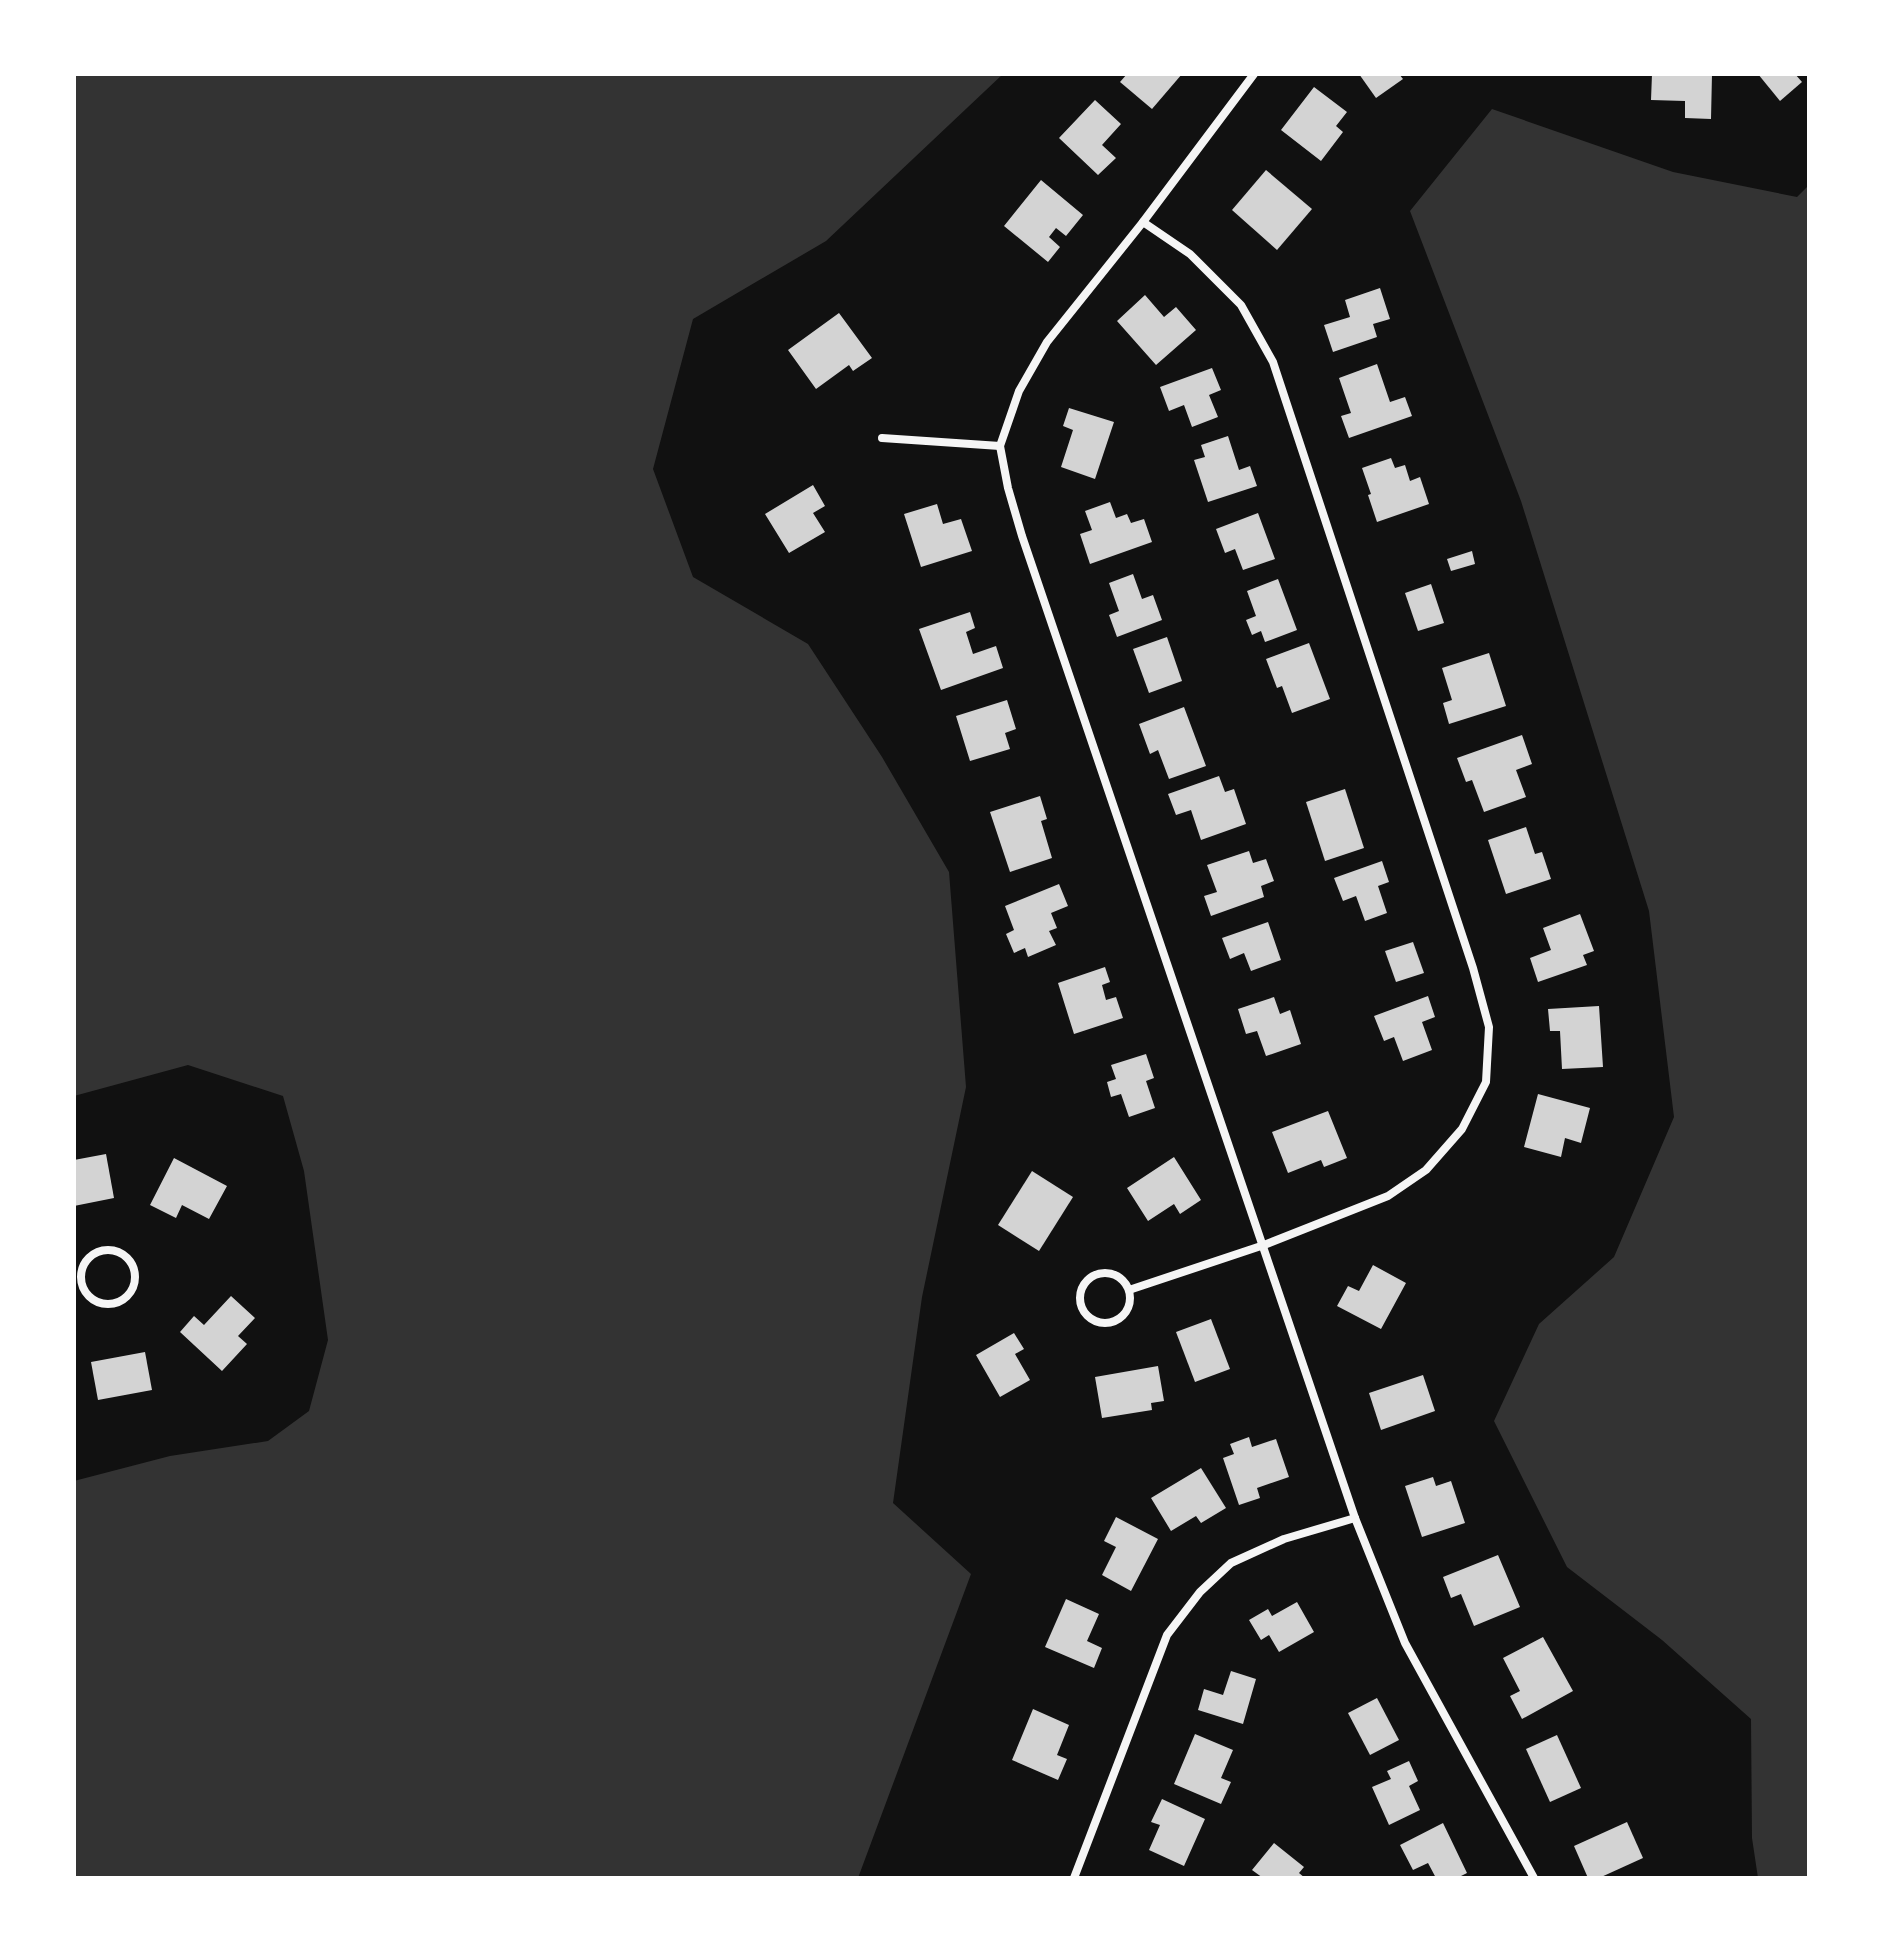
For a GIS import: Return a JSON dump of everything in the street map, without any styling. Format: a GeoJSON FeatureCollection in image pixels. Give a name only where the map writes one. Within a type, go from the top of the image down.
{"type":"FeatureCollection","features":[{"type":"Feature","properties":{"kind":"street"},"geometry":{"type":"LineString","coordinates":[[1254,74],[1143,222],[1047,342],[1019,391],[1000,446],[1022,536],[1355,1518],[1405,1643],[1534,1878]]}},
{"type":"Feature","properties":{"kind":"street"},"geometry":{"type":"LineString","coordinates":[[1129,1290],[1264,1245],[1388,1196],[1426,1170],[1462,1129],[1486,1082],[1489,1027],[1473,968],[1273,362],[1241,305],[1190,254],[1143,222]]}},
{"type":"Feature","properties":{"kind":"street"},"geometry":{"type":"LineString","coordinates":[[882,438],[1000,446]]}},
{"type":"Feature","properties":{"kind":"street"},"geometry":{"type":"LineString","coordinates":[[101,1250],[122,1253],[134,1270],[135,1281],[131,1291],[114,1304],[93,1300],[78,1284],[84,1262],[91,1254],[101,1250]]}},
{"type":"Feature","properties":{"kind":"street"},"geometry":{"type":"LineString","coordinates":[[1097,1274],[1116,1275],[1129,1290],[1128,1310],[1113,1322],[1103,1324],[1093,1321],[1081,1306],[1082,1287],[1097,1274]]}},
{"type":"Feature","properties":{"kind":"street"},"geometry":{"type":"LineString","coordinates":[[1074,1878],[1167,1635],[1200,1592],[1231,1563],[1284,1539],[1355,1518]]}},
{"type":"Feature","properties":{"kind":"shaded area"},"geometry":{"type":"Polygon","coordinates":[[[74,74],[1003,74],[826,241],[693,319],[653,469],[693,577],[808,644],[882,757],[949,872],[966,1087],[922,1297],[893,1503],[971,1574],[858,1878],[74,1878],[74,1481],[170,1456],[268,1441],[309,1411],[328,1340],[304,1171],[283,1096],[188,1065],[74,1096],[74,74]]]}},
{"type":"Feature","properties":{"kind":"shaded area"},"geometry":{"type":"Polygon","coordinates":[[[1492,109],[1673,172],[1797,197],[1809,185],[1809,1878],[1758,1878],[1752,1838],[1751,1719],[1662,1640],[1567,1567],[1494,1421],[1539,1324],[1614,1257],[1674,1117],[1649,911],[1521,501],[1410,211],[1492,109]]]}},
{"type":"Feature","properties":{"kind":"building"},"geometry":{"type":"Polygon","coordinates":[[[1127,74],[1182,74],[1152,109],[1120,82],[1127,74]]]}},
{"type":"Feature","properties":{"kind":"building"},"geometry":{"type":"Polygon","coordinates":[[[1359,74],[1399,74],[1403,79],[1376,98],[1359,74]]]}},
{"type":"Feature","properties":{"kind":"building"},"geometry":{"type":"Polygon","coordinates":[[[1652,74],[1712,74],[1711,119],[1685,118],[1685,101],[1651,100],[1652,74]]]}},
{"type":"Feature","properties":{"kind":"building"},"geometry":{"type":"Polygon","coordinates":[[[1758,74],[1795,74],[1802,82],[1780,101],[1758,74]]]}},
{"type":"Feature","properties":{"kind":"building"},"geometry":{"type":"Polygon","coordinates":[[[1314,87],[1347,112],[1336,126],[1343,132],[1321,161],[1281,130],[1314,87]]]}},
{"type":"Feature","properties":{"kind":"building"},"geometry":{"type":"Polygon","coordinates":[[[1095,100],[1121,124],[1102,145],[1116,158],[1098,175],[1059,138],[1095,100]]]}},
{"type":"Feature","properties":{"kind":"building"},"geometry":{"type":"Polygon","coordinates":[[[1266,170],[1312,209],[1277,250],[1232,210],[1266,170]]]}},
{"type":"Feature","properties":{"kind":"building"},"geometry":{"type":"Polygon","coordinates":[[[1041,180],[1083,215],[1066,236],[1056,228],[1049,237],[1060,247],[1048,262],[1004,226],[1041,180]]]}},
{"type":"Feature","properties":{"kind":"building"},"geometry":{"type":"Polygon","coordinates":[[[1380,288],[1390,319],[1373,324],[1377,337],[1333,352],[1324,325],[1350,317],[1345,300],[1380,288]]]}},
{"type":"Feature","properties":{"kind":"building"},"geometry":{"type":"Polygon","coordinates":[[[1145,295],[1164,317],[1176,307],[1196,330],[1156,365],[1117,321],[1145,295]]]}},
{"type":"Feature","properties":{"kind":"building"},"geometry":{"type":"Polygon","coordinates":[[[839,313],[872,358],[853,371],[849,365],[816,389],[788,350],[839,313]]]}},
{"type":"Feature","properties":{"kind":"building"},"geometry":{"type":"Polygon","coordinates":[[[1377,364],[1390,402],[1405,397],[1412,416],[1349,438],[1341,416],[1351,413],[1339,378],[1377,364]]]}},
{"type":"Feature","properties":{"kind":"building"},"geometry":{"type":"Polygon","coordinates":[[[1212,368],[1221,390],[1209,395],[1218,417],[1192,427],[1184,405],[1169,411],[1160,387],[1212,368]]]}},
{"type":"Feature","properties":{"kind":"building"},"geometry":{"type":"Polygon","coordinates":[[[1069,408],[1114,422],[1095,479],[1061,467],[1073,430],[1063,426],[1069,408]]]}},
{"type":"Feature","properties":{"kind":"building"},"geometry":{"type":"Polygon","coordinates":[[[1228,436],[1239,470],[1250,466],[1257,486],[1208,502],[1194,460],[1205,457],[1201,445],[1228,436]]]}},
{"type":"Feature","properties":{"kind":"building"},"geometry":{"type":"Polygon","coordinates":[[[1391,458],[1395,468],[1405,465],[1410,481],[1420,477],[1429,504],[1377,522],[1362,468],[1391,458]]]}},
{"type":"Feature","properties":{"kind":"building"},"geometry":{"type":"Polygon","coordinates":[[[813,485],[825,506],[813,513],[825,532],[789,553],[765,514],[813,485]]]}},
{"type":"Feature","properties":{"kind":"building"},"geometry":{"type":"Polygon","coordinates":[[[1110,502],[1116,518],[1127,514],[1131,523],[1144,519],[1152,542],[1090,564],[1080,534],[1092,530],[1085,511],[1110,502]]]}},
{"type":"Feature","properties":{"kind":"building"},"geometry":{"type":"Polygon","coordinates":[[[937,504],[943,524],[961,519],[972,551],[921,567],[904,514],[937,504]]]}},
{"type":"Feature","properties":{"kind":"building"},"geometry":{"type":"Polygon","coordinates":[[[1258,513],[1275,559],[1243,570],[1235,549],[1225,553],[1216,529],[1258,513]]]}},
{"type":"Feature","properties":{"kind":"building"},"geometry":{"type":"Polygon","coordinates":[[[1472,551],[1475,564],[1451,571],[1447,559],[1472,551]]]}},
{"type":"Feature","properties":{"kind":"building"},"geometry":{"type":"Polygon","coordinates":[[[1133,574],[1142,599],[1153,595],[1162,620],[1117,637],[1109,615],[1119,611],[1109,583],[1133,574]]]}},
{"type":"Feature","properties":{"kind":"building"},"geometry":{"type":"Polygon","coordinates":[[[1278,579],[1297,630],[1265,642],[1261,631],[1252,635],[1246,620],[1256,616],[1247,591],[1278,579]]]}},
{"type":"Feature","properties":{"kind":"building"},"geometry":{"type":"Polygon","coordinates":[[[1431,584],[1444,623],[1418,631],[1405,593],[1431,584]]]}},
{"type":"Feature","properties":{"kind":"building"},"geometry":{"type":"Polygon","coordinates":[[[970,612],[975,628],[966,632],[973,654],[996,646],[1003,668],[941,690],[919,629],[970,612]]]}},
{"type":"Feature","properties":{"kind":"building"},"geometry":{"type":"Polygon","coordinates":[[[1167,637],[1182,681],[1149,693],[1133,649],[1167,637]]]}},
{"type":"Feature","properties":{"kind":"building"},"geometry":{"type":"Polygon","coordinates":[[[1309,643],[1330,699],[1292,713],[1282,686],[1277,688],[1266,659],[1309,643]]]}},
{"type":"Feature","properties":{"kind":"building"},"geometry":{"type":"Polygon","coordinates":[[[1489,653],[1506,706],[1449,724],[1443,703],[1452,700],[1442,668],[1489,653]]]}},
{"type":"Feature","properties":{"kind":"building"},"geometry":{"type":"Polygon","coordinates":[[[1007,700],[1016,729],[1005,733],[1010,749],[970,761],[956,716],[1007,700]]]}},
{"type":"Feature","properties":{"kind":"building"},"geometry":{"type":"Polygon","coordinates":[[[1184,707],[1206,766],[1169,779],[1158,750],[1150,754],[1139,724],[1184,707]]]}},
{"type":"Feature","properties":{"kind":"building"},"geometry":{"type":"Polygon","coordinates":[[[1522,735],[1532,764],[1516,770],[1526,797],[1484,812],[1472,780],[1466,782],[1457,758],[1522,735]]]}},
{"type":"Feature","properties":{"kind":"building"},"geometry":{"type":"Polygon","coordinates":[[[1219,776],[1225,792],[1234,789],[1246,824],[1201,840],[1191,810],[1176,815],[1168,794],[1219,776]]]}},
{"type":"Feature","properties":{"kind":"building"},"geometry":{"type":"Polygon","coordinates":[[[1345,789],[1364,848],[1325,861],[1306,802],[1345,789]]]}},
{"type":"Feature","properties":{"kind":"building"},"geometry":{"type":"Polygon","coordinates":[[[1040,796],[1047,819],[1041,821],[1052,858],[1010,872],[990,812],[1040,796]]]}},
{"type":"Feature","properties":{"kind":"building"},"geometry":{"type":"Polygon","coordinates":[[[1526,827],[1535,854],[1542,852],[1551,879],[1506,894],[1488,840],[1526,827]]]}},
{"type":"Feature","properties":{"kind":"building"},"geometry":{"type":"Polygon","coordinates":[[[1249,851],[1253,863],[1266,859],[1274,881],[1261,886],[1264,897],[1211,916],[1204,896],[1217,892],[1207,865],[1249,851]]]}},
{"type":"Feature","properties":{"kind":"building"},"geometry":{"type":"Polygon","coordinates":[[[1382,861],[1389,882],[1378,886],[1387,913],[1365,921],[1356,896],[1343,901],[1334,878],[1382,861]]]}},
{"type":"Feature","properties":{"kind":"building"},"geometry":{"type":"Polygon","coordinates":[[[1059,884],[1068,906],[1051,913],[1057,928],[1049,931],[1056,945],[1028,957],[1025,948],[1014,953],[1006,934],[1014,930],[1005,906],[1059,884]]]}},
{"type":"Feature","properties":{"kind":"building"},"geometry":{"type":"Polygon","coordinates":[[[1580,914],[1594,951],[1583,955],[1587,965],[1538,982],[1530,958],[1551,950],[1543,928],[1580,914]]]}},
{"type":"Feature","properties":{"kind":"building"},"geometry":{"type":"Polygon","coordinates":[[[1268,922],[1281,960],[1251,971],[1244,953],[1230,959],[1222,938],[1268,922]]]}},
{"type":"Feature","properties":{"kind":"building"},"geometry":{"type":"Polygon","coordinates":[[[1413,942],[1424,973],[1396,982],[1385,951],[1413,942]]]}},
{"type":"Feature","properties":{"kind":"building"},"geometry":{"type":"Polygon","coordinates":[[[1105,967],[1110,982],[1102,985],[1106,1000],[1116,997],[1123,1018],[1074,1034],[1058,983],[1105,967]]]}},
{"type":"Feature","properties":{"kind":"building"},"geometry":{"type":"Polygon","coordinates":[[[1428,996],[1435,1017],[1422,1022],[1432,1050],[1403,1061],[1394,1037],[1384,1041],[1374,1016],[1428,996]]]}},
{"type":"Feature","properties":{"kind":"building"},"geometry":{"type":"Polygon","coordinates":[[[1274,997],[1280,1014],[1290,1010],[1301,1044],[1266,1056],[1257,1031],[1246,1034],[1238,1009],[1274,997]]]}},
{"type":"Feature","properties":{"kind":"building"},"geometry":{"type":"Polygon","coordinates":[[[1599,1006],[1603,1067],[1562,1069],[1560,1031],[1550,1031],[1548,1009],[1599,1006]]]}},
{"type":"Feature","properties":{"kind":"building"},"geometry":{"type":"Polygon","coordinates":[[[1146,1054],[1154,1078],[1146,1081],[1155,1108],[1129,1117],[1121,1094],[1111,1097],[1107,1082],[1116,1079],[1111,1065],[1146,1054]]]}},
{"type":"Feature","properties":{"kind":"building"},"geometry":{"type":"Polygon","coordinates":[[[1538,1094],[1590,1108],[1581,1143],[1565,1138],[1561,1157],[1524,1147],[1538,1094]]]}},
{"type":"Feature","properties":{"kind":"building"},"geometry":{"type":"Polygon","coordinates":[[[1328,1111],[1347,1158],[1324,1167],[1321,1160],[1288,1173],[1272,1132],[1328,1111]]]}},
{"type":"Feature","properties":{"kind":"building"},"geometry":{"type":"Polygon","coordinates":[[[106,1154],[114,1198],[74,1206],[74,1160],[106,1154]]]}},
{"type":"Feature","properties":{"kind":"building"},"geometry":{"type":"Polygon","coordinates":[[[1174,1157],[1201,1200],[1180,1214],[1174,1204],[1148,1221],[1127,1188],[1174,1157]]]}},
{"type":"Feature","properties":{"kind":"building"},"geometry":{"type":"Polygon","coordinates":[[[174,1158],[227,1186],[209,1219],[182,1205],[176,1218],[150,1205],[174,1158]]]}},
{"type":"Feature","properties":{"kind":"building"},"geometry":{"type":"Polygon","coordinates":[[[1032,1171],[1073,1197],[1039,1251],[998,1225],[1032,1171]]]}},
{"type":"Feature","properties":{"kind":"building"},"geometry":{"type":"Polygon","coordinates":[[[1373,1265],[1406,1283],[1381,1329],[1337,1306],[1348,1286],[1359,1291],[1373,1265]]]}},
{"type":"Feature","properties":{"kind":"building"},"geometry":{"type":"Polygon","coordinates":[[[231,1296],[255,1318],[238,1336],[247,1344],[222,1371],[180,1332],[194,1316],[204,1325],[231,1296]]]}},
{"type":"Feature","properties":{"kind":"building"},"geometry":{"type":"Polygon","coordinates":[[[1211,1319],[1230,1369],[1195,1382],[1176,1332],[1211,1319]]]}},
{"type":"Feature","properties":{"kind":"building"},"geometry":{"type":"Polygon","coordinates":[[[1014,1333],[1024,1349],[1015,1354],[1030,1380],[1000,1397],[976,1355],[1014,1333]]]}},
{"type":"Feature","properties":{"kind":"building"},"geometry":{"type":"Polygon","coordinates":[[[145,1352],[152,1390],[98,1400],[91,1362],[145,1352]]]}},
{"type":"Feature","properties":{"kind":"building"},"geometry":{"type":"Polygon","coordinates":[[[1158,1366],[1164,1401],[1151,1403],[1152,1410],[1102,1418],[1095,1377],[1158,1366]]]}},
{"type":"Feature","properties":{"kind":"building"},"geometry":{"type":"Polygon","coordinates":[[[1423,1375],[1435,1411],[1381,1430],[1369,1393],[1423,1375]]]}},
{"type":"Feature","properties":{"kind":"building"},"geometry":{"type":"Polygon","coordinates":[[[1249,1437],[1252,1447],[1276,1439],[1289,1477],[1257,1488],[1260,1498],[1239,1505],[1223,1458],[1234,1454],[1230,1444],[1249,1437]]]}},
{"type":"Feature","properties":{"kind":"building"},"geometry":{"type":"Polygon","coordinates":[[[1201,1468],[1226,1508],[1201,1523],[1196,1516],[1171,1531],[1151,1498],[1201,1468]]]}},
{"type":"Feature","properties":{"kind":"building"},"geometry":{"type":"Polygon","coordinates":[[[1433,1477],[1436,1486],[1451,1481],[1465,1523],[1422,1537],[1405,1486],[1433,1477]]]}},
{"type":"Feature","properties":{"kind":"building"},"geometry":{"type":"Polygon","coordinates":[[[1116,1517],[1158,1539],[1131,1591],[1102,1575],[1116,1547],[1104,1541],[1116,1517]]]}},
{"type":"Feature","properties":{"kind":"building"},"geometry":{"type":"Polygon","coordinates":[[[1498,1555],[1520,1607],[1474,1626],[1461,1594],[1451,1598],[1443,1577],[1498,1555]]]}},
{"type":"Feature","properties":{"kind":"building"},"geometry":{"type":"Polygon","coordinates":[[[1066,1599],[1099,1614],[1087,1641],[1102,1648],[1094,1668],[1045,1647],[1066,1599]]]}},
{"type":"Feature","properties":{"kind":"building"},"geometry":{"type":"Polygon","coordinates":[[[1297,1602],[1314,1632],[1279,1652],[1269,1635],[1261,1640],[1249,1620],[1268,1609],[1272,1616],[1297,1602]]]}},
{"type":"Feature","properties":{"kind":"building"},"geometry":{"type":"Polygon","coordinates":[[[1543,1637],[1573,1691],[1522,1719],[1510,1696],[1520,1691],[1503,1658],[1543,1637]]]}},
{"type":"Feature","properties":{"kind":"building"},"geometry":{"type":"Polygon","coordinates":[[[1231,1671],[1256,1679],[1243,1724],[1198,1710],[1204,1689],[1223,1695],[1231,1671]]]}},
{"type":"Feature","properties":{"kind":"building"},"geometry":{"type":"Polygon","coordinates":[[[1377,1698],[1399,1740],[1370,1755],[1348,1713],[1377,1698]]]}},
{"type":"Feature","properties":{"kind":"building"},"geometry":{"type":"Polygon","coordinates":[[[1033,1709],[1069,1725],[1057,1755],[1067,1759],[1058,1780],[1012,1760],[1033,1709]]]}},
{"type":"Feature","properties":{"kind":"building"},"geometry":{"type":"Polygon","coordinates":[[[1195,1734],[1233,1750],[1221,1778],[1231,1782],[1221,1804],[1174,1784],[1195,1734]]]}},
{"type":"Feature","properties":{"kind":"building"},"geometry":{"type":"Polygon","coordinates":[[[1557,1735],[1581,1788],[1550,1802],[1526,1749],[1557,1735]]]}},
{"type":"Feature","properties":{"kind":"building"},"geometry":{"type":"Polygon","coordinates":[[[1409,1761],[1418,1781],[1409,1786],[1420,1810],[1389,1825],[1372,1787],[1391,1779],[1387,1771],[1409,1761]]]}},
{"type":"Feature","properties":{"kind":"building"},"geometry":{"type":"Polygon","coordinates":[[[1162,1799],[1205,1819],[1184,1866],[1149,1850],[1160,1825],[1151,1822],[1162,1799]]]}},
{"type":"Feature","properties":{"kind":"building"},"geometry":{"type":"Polygon","coordinates":[[[1627,1822],[1643,1858],[1599,1878],[1588,1878],[1574,1846],[1627,1822]]]}},
{"type":"Feature","properties":{"kind":"building"},"geometry":{"type":"Polygon","coordinates":[[[1443,1823],[1467,1873],[1457,1878],[1436,1878],[1428,1863],[1413,1870],[1400,1845],[1443,1823]]]}},
{"type":"Feature","properties":{"kind":"building"},"geometry":{"type":"Polygon","coordinates":[[[1274,1843],[1304,1867],[1299,1873],[1305,1878],[1263,1878],[1252,1870],[1274,1843]]]}}]}
